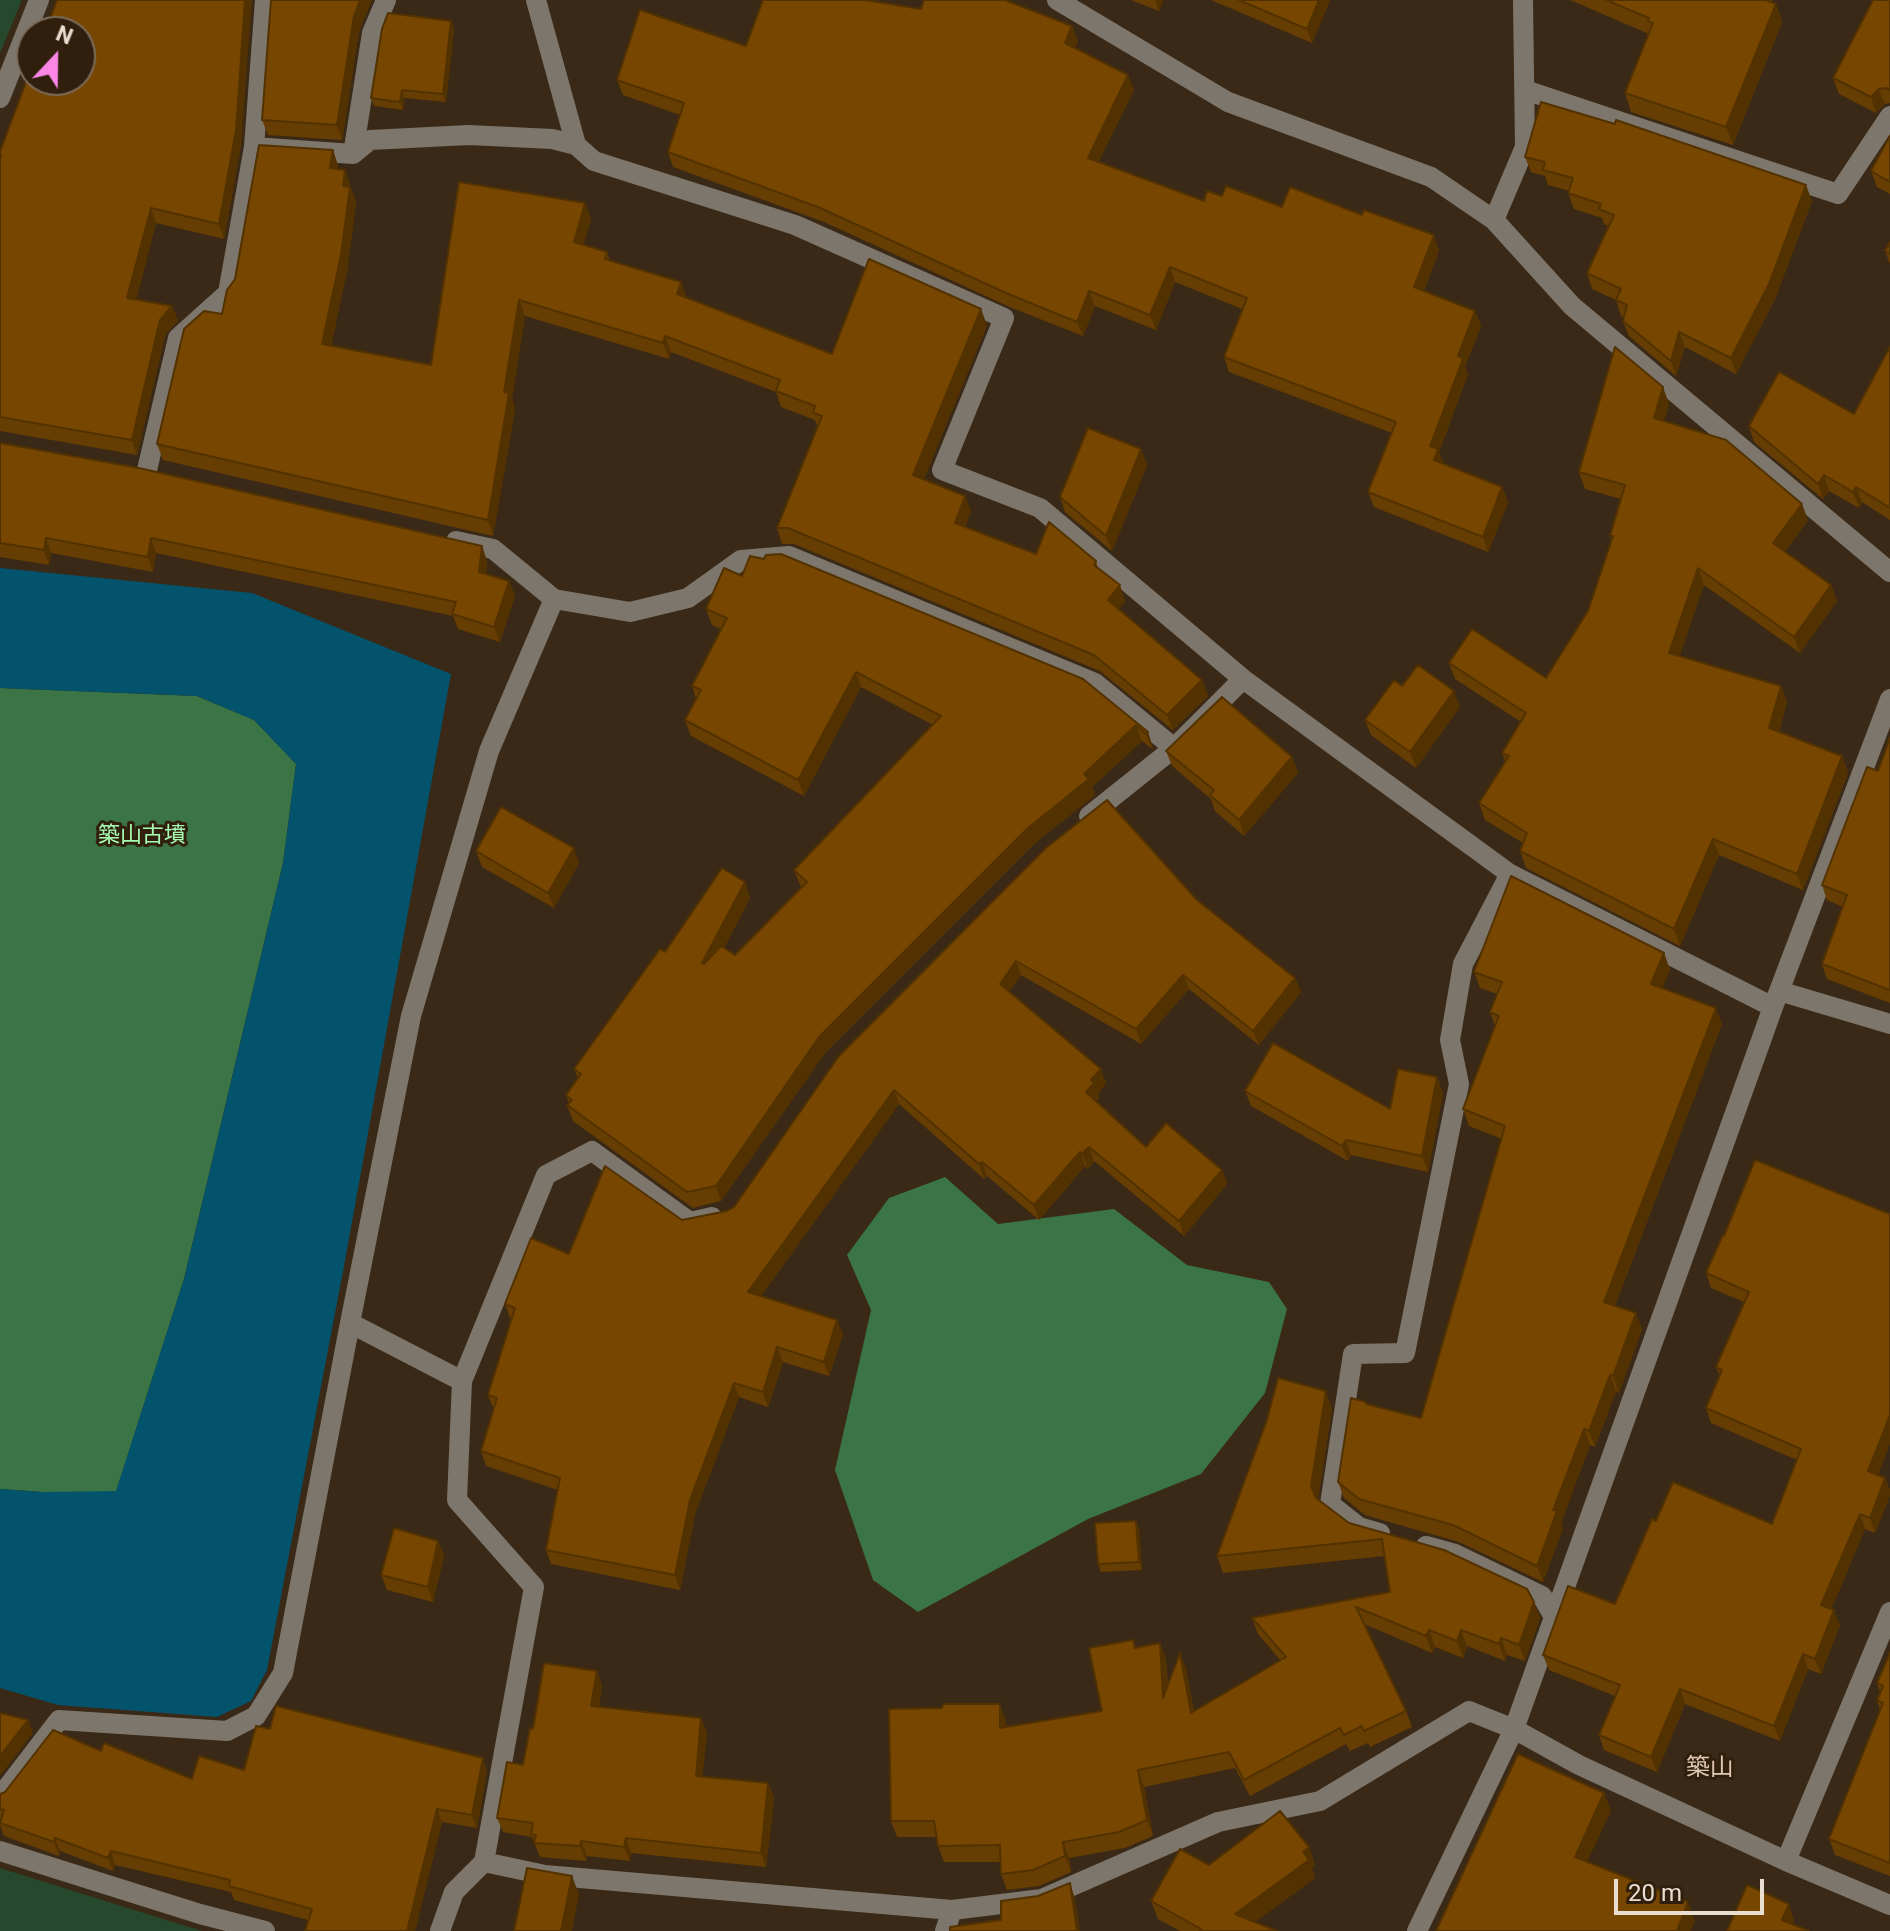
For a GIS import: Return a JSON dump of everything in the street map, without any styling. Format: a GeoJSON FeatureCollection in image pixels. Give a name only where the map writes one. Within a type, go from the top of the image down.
{"type":"FeatureCollection","features":[{"type":"Feature","properties":{"kind":"street"},"geometry":{"type":"LineString","coordinates":[[0,98],[39,0]]}},
{"type":"Feature","properties":{"kind":"street"},"geometry":{"type":"LineString","coordinates":[[147,470],[178,338],[228,293],[254,147],[265,0]]}},
{"type":"Feature","properties":{"kind":"street"},"geometry":{"type":"LineString","coordinates":[[353,154],[372,33],[386,0]]}},
{"type":"Feature","properties":{"kind":"street"},"geometry":{"type":"LineString","coordinates":[[536,0],[576,145]]}},
{"type":"Feature","properties":{"kind":"street"},"geometry":{"type":"LineString","coordinates":[[1057,0],[1228,102],[1431,177],[1494,220],[1572,306],[1890,572]]}},
{"type":"Feature","properties":{"kind":"street"},"geometry":{"type":"LineString","coordinates":[[1494,220],[1525,147],[1523,0]]}},
{"type":"Feature","properties":{"kind":"street"},"geometry":{"type":"LineString","coordinates":[[1525,90],[1838,194],[1890,116]]}},
{"type":"Feature","properties":{"kind":"street"},"geometry":{"type":"LineString","coordinates":[[254,147],[353,154],[370,140],[469,135],[552,139],[576,145],[594,161],[795,225],[1004,318],[942,470],[1040,508],[1243,679],[1510,874],[1776,999],[1890,1024]]}},
{"type":"Feature","properties":{"kind":"street"},"geometry":{"type":"LineString","coordinates":[[433,535],[493,549],[554,599],[630,612],[688,598],[741,560],[789,556],[1095,683],[1174,748]]}},
{"type":"Feature","properties":{"kind":"street"},"geometry":{"type":"LineString","coordinates":[[0,1797],[59,1720],[227,1731],[256,1716],[283,1673],[411,1016],[489,751],[554,599]]}},
{"type":"Feature","properties":{"kind":"street"},"geometry":{"type":"LineString","coordinates":[[1079,825],[1174,748],[1243,679]]}},
{"type":"Feature","properties":{"kind":"street"},"geometry":{"type":"LineString","coordinates":[[1417,1931],[1514,1729],[1776,999],[1890,699]]}},
{"type":"Feature","properties":{"kind":"street"},"geometry":{"type":"LineString","coordinates":[[1510,874],[1463,964],[1450,1040],[1459,1084],[1405,1353],[1353,1354],[1330,1504],[1359,1527],[1455,1554],[1542,1596],[1554,1617]]}},
{"type":"Feature","properties":{"kind":"street"},"geometry":{"type":"LineString","coordinates":[[440,1931],[454,1892],[484,1862],[534,1587],[457,1500],[462,1381],[546,1175],[592,1151],[690,1222],[729,1213]]}},
{"type":"Feature","properties":{"kind":"street"},"geometry":{"type":"LineString","coordinates":[[350,1323],[462,1381]]}},
{"type":"Feature","properties":{"kind":"street"},"geometry":{"type":"LineString","coordinates":[[1786,1861],[1890,1612]]}},
{"type":"Feature","properties":{"kind":"street"},"geometry":{"type":"LineString","coordinates":[[484,1862],[545,1875],[952,1910],[1042,1899],[1218,1822],[1320,1801],[1469,1711],[1514,1729],[1579,1765],[1786,1861],[1890,1905]]}},
{"type":"Feature","properties":{"kind":"street"},"geometry":{"type":"LineString","coordinates":[[0,1851],[200,1914],[265,1931]]}},
{"type":"Feature","properties":{"kind":"street"},"geometry":{"type":"LineString","coordinates":[[945,1931],[952,1910]]}},
{"type":"Feature","properties":{"kind":"green space"},"geometry":{"type":"Polygon","coordinates":[[[0,0],[22,0],[0,53],[0,0]]]}},
{"type":"Feature","properties":{"kind":"green space","name":"築山古墳"},"geometry":{"type":"Polygon","coordinates":[[[0,688],[197,696],[254,720],[296,764],[283,863],[184,1279],[116,1492],[0,1489],[0,688]]]}},
{"type":"Feature","properties":{"kind":"green space"},"geometry":{"type":"Polygon","coordinates":[[[945,1177],[998,1224],[1114,1209],[1187,1265],[1269,1282],[1287,1309],[1265,1393],[1201,1474],[1088,1519],[918,1612],[873,1580],[835,1470],[871,1310],[847,1255],[889,1198],[945,1177]]]}},
{"type":"Feature","properties":{"kind":"green space"},"geometry":{"type":"Polygon","coordinates":[[[0,1868],[192,1928],[202,1931],[0,1931],[0,1868]]]}},
{"type":"Feature","properties":{"kind":"water"},"geometry":{"type":"Polygon","coordinates":[[[0,568],[252,593],[451,674],[267,1670],[251,1701],[217,1717],[58,1705],[0,1688],[0,1489],[116,1491],[184,1279],[283,863],[296,764],[254,720],[197,696],[0,688],[0,568]]]}},
{"type":"Feature","properties":{"kind":"building"},"geometry":{"type":"Polygon","coordinates":[[[57,0],[245,0],[236,130],[219,224],[151,208],[127,298],[172,306],[160,320],[132,440],[0,417],[0,152],[21,96],[96,96],[96,16],[51,16],[57,0]]]}},
{"type":"Feature","properties":{"kind":"building"},"geometry":{"type":"Polygon","coordinates":[[[271,0],[360,0],[354,16],[337,125],[262,120],[271,0]]]}},
{"type":"Feature","properties":{"kind":"building"},"geometry":{"type":"Polygon","coordinates":[[[763,0],[865,0],[921,9],[924,0],[1005,0],[1072,26],[1065,43],[1128,75],[1088,158],[1204,201],[1207,191],[1222,196],[1226,186],[1282,207],[1290,187],[1362,215],[1364,210],[1434,235],[1414,287],[1475,311],[1458,356],[1463,359],[1430,446],[1438,449],[1434,460],[1502,487],[1483,537],[1368,492],[1396,422],[1224,357],[1247,298],[1170,267],[1150,315],[1089,291],[1077,322],[818,207],[668,152],[684,103],[617,80],[640,10],[746,46],[763,0]]]}},
{"type":"Feature","properties":{"kind":"building"},"geometry":{"type":"Polygon","coordinates":[[[1239,0],[1319,0],[1307,29],[1239,0]]]}},
{"type":"Feature","properties":{"kind":"building"},"geometry":{"type":"Polygon","coordinates":[[[1606,0],[1766,0],[1776,4],[1726,127],[1625,93],[1653,23],[1648,21],[1649,18],[1606,0]]]}},
{"type":"Feature","properties":{"kind":"building"},"geometry":{"type":"Polygon","coordinates":[[[1873,0],[1890,0],[1890,90],[1879,89],[1871,97],[1833,78],[1873,0]]]}},
{"type":"Feature","properties":{"kind":"building"},"geometry":{"type":"Polygon","coordinates":[[[388,13],[451,21],[443,94],[402,90],[400,102],[371,98],[382,29],[388,13]]]}},
{"type":"Feature","properties":{"kind":"building"},"geometry":{"type":"Polygon","coordinates":[[[1541,102],[1615,124],[1616,120],[1806,185],[1769,284],[1731,358],[1679,332],[1671,361],[1623,321],[1627,305],[1616,300],[1621,289],[1587,273],[1614,215],[1599,209],[1601,204],[1568,193],[1573,178],[1543,170],[1545,162],[1525,157],[1541,102]]]}},
{"type":"Feature","properties":{"kind":"building"},"geometry":{"type":"Polygon","coordinates":[[[1890,136],[1890,182],[1871,171],[1890,136]]]}},
{"type":"Feature","properties":{"kind":"building"},"geometry":{"type":"Polygon","coordinates":[[[259,145],[333,150],[330,168],[345,170],[343,186],[350,187],[341,255],[322,344],[431,365],[459,182],[585,203],[574,242],[607,252],[605,259],[681,282],[677,294],[832,354],[869,259],[981,309],[913,475],[965,496],[955,523],[1036,554],[1049,522],[1120,585],[1108,600],[1202,680],[1167,715],[1094,655],[788,528],[777,528],[822,416],[813,413],[815,406],[776,391],[780,380],[665,336],[663,343],[519,300],[504,392],[509,393],[488,520],[157,444],[184,329],[204,311],[222,314],[227,290],[235,279],[259,145]]]}},
{"type":"Feature","properties":{"kind":"building"},"geometry":{"type":"Polygon","coordinates":[[[1615,347],[1663,387],[1654,418],[1726,440],[1802,504],[1773,543],[1831,585],[1794,637],[1698,568],[1669,653],[1781,686],[1769,728],[1842,756],[1797,874],[1713,839],[1674,929],[1520,851],[1527,833],[1479,803],[1509,756],[1502,753],[1526,713],[1449,663],[1472,629],[1546,678],[1588,611],[1613,536],[1610,536],[1625,485],[1579,472],[1615,347]]]}},
{"type":"Feature","properties":{"kind":"building"},"geometry":{"type":"Polygon","coordinates":[[[1890,347],[1890,508],[1856,487],[1853,492],[1824,475],[1818,484],[1749,426],[1779,372],[1854,414],[1890,347]]]}},
{"type":"Feature","properties":{"kind":"building"},"geometry":{"type":"Polygon","coordinates":[[[1088,428],[1141,449],[1106,536],[1060,497],[1088,428]]]}},
{"type":"Feature","properties":{"kind":"building"},"geometry":{"type":"Polygon","coordinates":[[[0,443],[139,468],[482,546],[479,572],[509,581],[494,627],[452,614],[456,602],[151,538],[148,557],[46,538],[44,550],[0,543],[0,443]]]}},
{"type":"Feature","properties":{"kind":"building"},"geometry":{"type":"Polygon","coordinates":[[[781,554],[1083,679],[1148,732],[1146,734],[1136,725],[1084,774],[1089,779],[1028,828],[819,1037],[716,1186],[687,1192],[567,1105],[572,1100],[566,1095],[581,1074],[574,1069],[660,949],[665,952],[722,868],[745,882],[704,964],[721,946],[735,955],[807,882],[794,870],[941,716],[856,672],[798,780],[685,720],[701,690],[692,686],[727,618],[706,609],[724,568],[742,576],[750,556],[764,559],[766,555],[781,554]]]}},
{"type":"Feature","properties":{"kind":"building"},"geometry":{"type":"Polygon","coordinates":[[[1418,665],[1454,691],[1410,752],[1365,720],[1394,680],[1402,686],[1418,665]]]}},
{"type":"Feature","properties":{"kind":"building"},"geometry":{"type":"Polygon","coordinates":[[[1222,697],[1292,757],[1239,820],[1210,795],[1214,790],[1166,751],[1222,697]]]}},
{"type":"Feature","properties":{"kind":"building"},"geometry":{"type":"Polygon","coordinates":[[[1890,738],[1890,990],[1822,964],[1847,895],[1822,885],[1867,767],[1878,771],[1890,738]]]}},
{"type":"Feature","properties":{"kind":"building"},"geometry":{"type":"Polygon","coordinates":[[[1107,800],[1197,900],[1295,978],[1253,1031],[1183,975],[1136,1029],[1016,961],[1000,984],[1101,1069],[1086,1092],[1146,1147],[1166,1123],[1222,1170],[1179,1221],[1089,1147],[1082,1154],[1080,1152],[1034,1205],[982,1162],[979,1164],[894,1090],[748,1292],[837,1320],[824,1362],[777,1347],[763,1392],[734,1383],[690,1500],[675,1575],[546,1550],[560,1478],[481,1451],[497,1398],[488,1395],[515,1308],[505,1304],[531,1238],[569,1254],[605,1166],[682,1220],[734,1207],[839,1056],[1046,848],[1107,800]]]}},
{"type":"Feature","properties":{"kind":"building"},"geometry":{"type":"Polygon","coordinates":[[[501,807],[574,848],[548,893],[476,851],[501,807]]]}},
{"type":"Feature","properties":{"kind":"building"},"geometry":{"type":"Polygon","coordinates":[[[1511,876],[1664,953],[1651,984],[1716,1008],[1604,1302],[1636,1313],[1589,1431],[1584,1429],[1553,1510],[1557,1511],[1537,1566],[1453,1525],[1359,1499],[1338,1482],[1351,1398],[1421,1418],[1505,1126],[1463,1109],[1499,1016],[1490,1012],[1502,982],[1474,972],[1511,876]]]}},
{"type":"Feature","properties":{"kind":"building"},"geometry":{"type":"Polygon","coordinates":[[[1273,1043],[1390,1109],[1398,1069],[1437,1077],[1422,1156],[1346,1140],[1342,1146],[1245,1091],[1273,1043]]]}},
{"type":"Feature","properties":{"kind":"building"},"geometry":{"type":"Polygon","coordinates":[[[1755,1160],[1890,1214],[1890,1415],[1868,1471],[1885,1478],[1870,1518],[1860,1514],[1821,1605],[1834,1610],[1815,1659],[1803,1654],[1774,1726],[1680,1689],[1651,1757],[1599,1735],[1620,1685],[1543,1655],[1568,1586],[1615,1604],[1652,1519],[1656,1521],[1673,1482],[1772,1524],[1801,1449],[1706,1408],[1722,1370],[1716,1367],[1749,1292],[1706,1273],[1755,1160]]]}},
{"type":"Feature","properties":{"kind":"building"},"geometry":{"type":"Polygon","coordinates":[[[1278,1378],[1326,1391],[1311,1486],[1316,1498],[1349,1523],[1444,1550],[1527,1589],[1534,1602],[1519,1645],[1501,1638],[1499,1644],[1461,1630],[1457,1641],[1429,1630],[1426,1636],[1356,1607],[1406,1711],[1364,1731],[1362,1726],[1344,1735],[1340,1728],[1244,1780],[1229,1752],[1138,1770],[1147,1820],[1119,1832],[1063,1842],[1065,1856],[1033,1870],[1001,1874],[1000,1845],[938,1846],[934,1821],[891,1821],[889,1709],[942,1708],[943,1704],[1000,1704],[1000,1728],[1102,1711],[1089,1648],[1133,1640],[1135,1648],[1160,1643],[1163,1698],[1180,1653],[1191,1713],[1286,1657],[1252,1618],[1390,1592],[1382,1539],[1217,1556],[1267,1420],[1278,1378]]]}},
{"type":"Feature","properties":{"kind":"building"},"geometry":{"type":"Polygon","coordinates":[[[1136,1521],[1139,1562],[1098,1564],[1095,1523],[1136,1521]]]}},
{"type":"Feature","properties":{"kind":"building"},"geometry":{"type":"Polygon","coordinates":[[[394,1528],[438,1541],[428,1587],[381,1575],[394,1528]]]}},
{"type":"Feature","properties":{"kind":"building"},"geometry":{"type":"Polygon","coordinates":[[[1890,1653],[1890,1863],[1829,1839],[1883,1703],[1877,1700],[1883,1686],[1877,1683],[1890,1653]]]}},
{"type":"Feature","properties":{"kind":"building"},"geometry":{"type":"Polygon","coordinates":[[[544,1663],[597,1671],[591,1706],[701,1718],[696,1776],[768,1783],[761,1853],[626,1838],[624,1847],[581,1841],[580,1846],[534,1843],[536,1835],[531,1834],[533,1823],[497,1818],[507,1762],[523,1765],[530,1728],[533,1729],[544,1663]]]}},
{"type":"Feature","properties":{"kind":"building"},"geometry":{"type":"Polygon","coordinates":[[[276,1706],[483,1758],[472,1815],[437,1809],[407,1931],[305,1931],[312,1909],[229,1886],[230,1880],[111,1851],[108,1858],[55,1838],[54,1842],[0,1823],[4,1810],[0,1809],[0,1794],[5,1792],[53,1730],[101,1751],[104,1743],[192,1779],[199,1756],[244,1770],[256,1726],[270,1729],[276,1706]]]}},
{"type":"Feature","properties":{"kind":"building"},"geometry":{"type":"Polygon","coordinates":[[[0,1713],[28,1720],[0,1756],[0,1713]]]}},
{"type":"Feature","properties":{"kind":"building"},"geometry":{"type":"Polygon","coordinates":[[[1518,1754],[1604,1793],[1575,1857],[1688,1902],[1677,1931],[1436,1931],[1518,1754]]]}},
{"type":"Feature","properties":{"kind":"building"},"geometry":{"type":"Polygon","coordinates":[[[1280,1811],[1309,1847],[1303,1852],[1309,1860],[1235,1914],[1277,1931],[1200,1931],[1151,1901],[1180,1849],[1209,1865],[1280,1811]]]}},
{"type":"Feature","properties":{"kind":"building"},"geometry":{"type":"Polygon","coordinates":[[[527,1868],[572,1876],[561,1931],[514,1931],[527,1868]]]}},
{"type":"Feature","properties":{"kind":"building"},"geometry":{"type":"Polygon","coordinates":[[[1070,1883],[1077,1931],[950,1931],[950,1927],[1001,1920],[1001,1901],[1038,1896],[1070,1883]]]}},
{"type":"Feature","properties":{"kind":"building"},"geometry":{"type":"Polygon","coordinates":[[[1747,1885],[1789,1904],[1782,1920],[1809,1931],[1727,1931],[1747,1885]]]}},
{"type":"Feature","properties":{"kind":"district","name":"築山"},"geometry":{"type":"Point","coordinates":[1710,1769]}}]}
